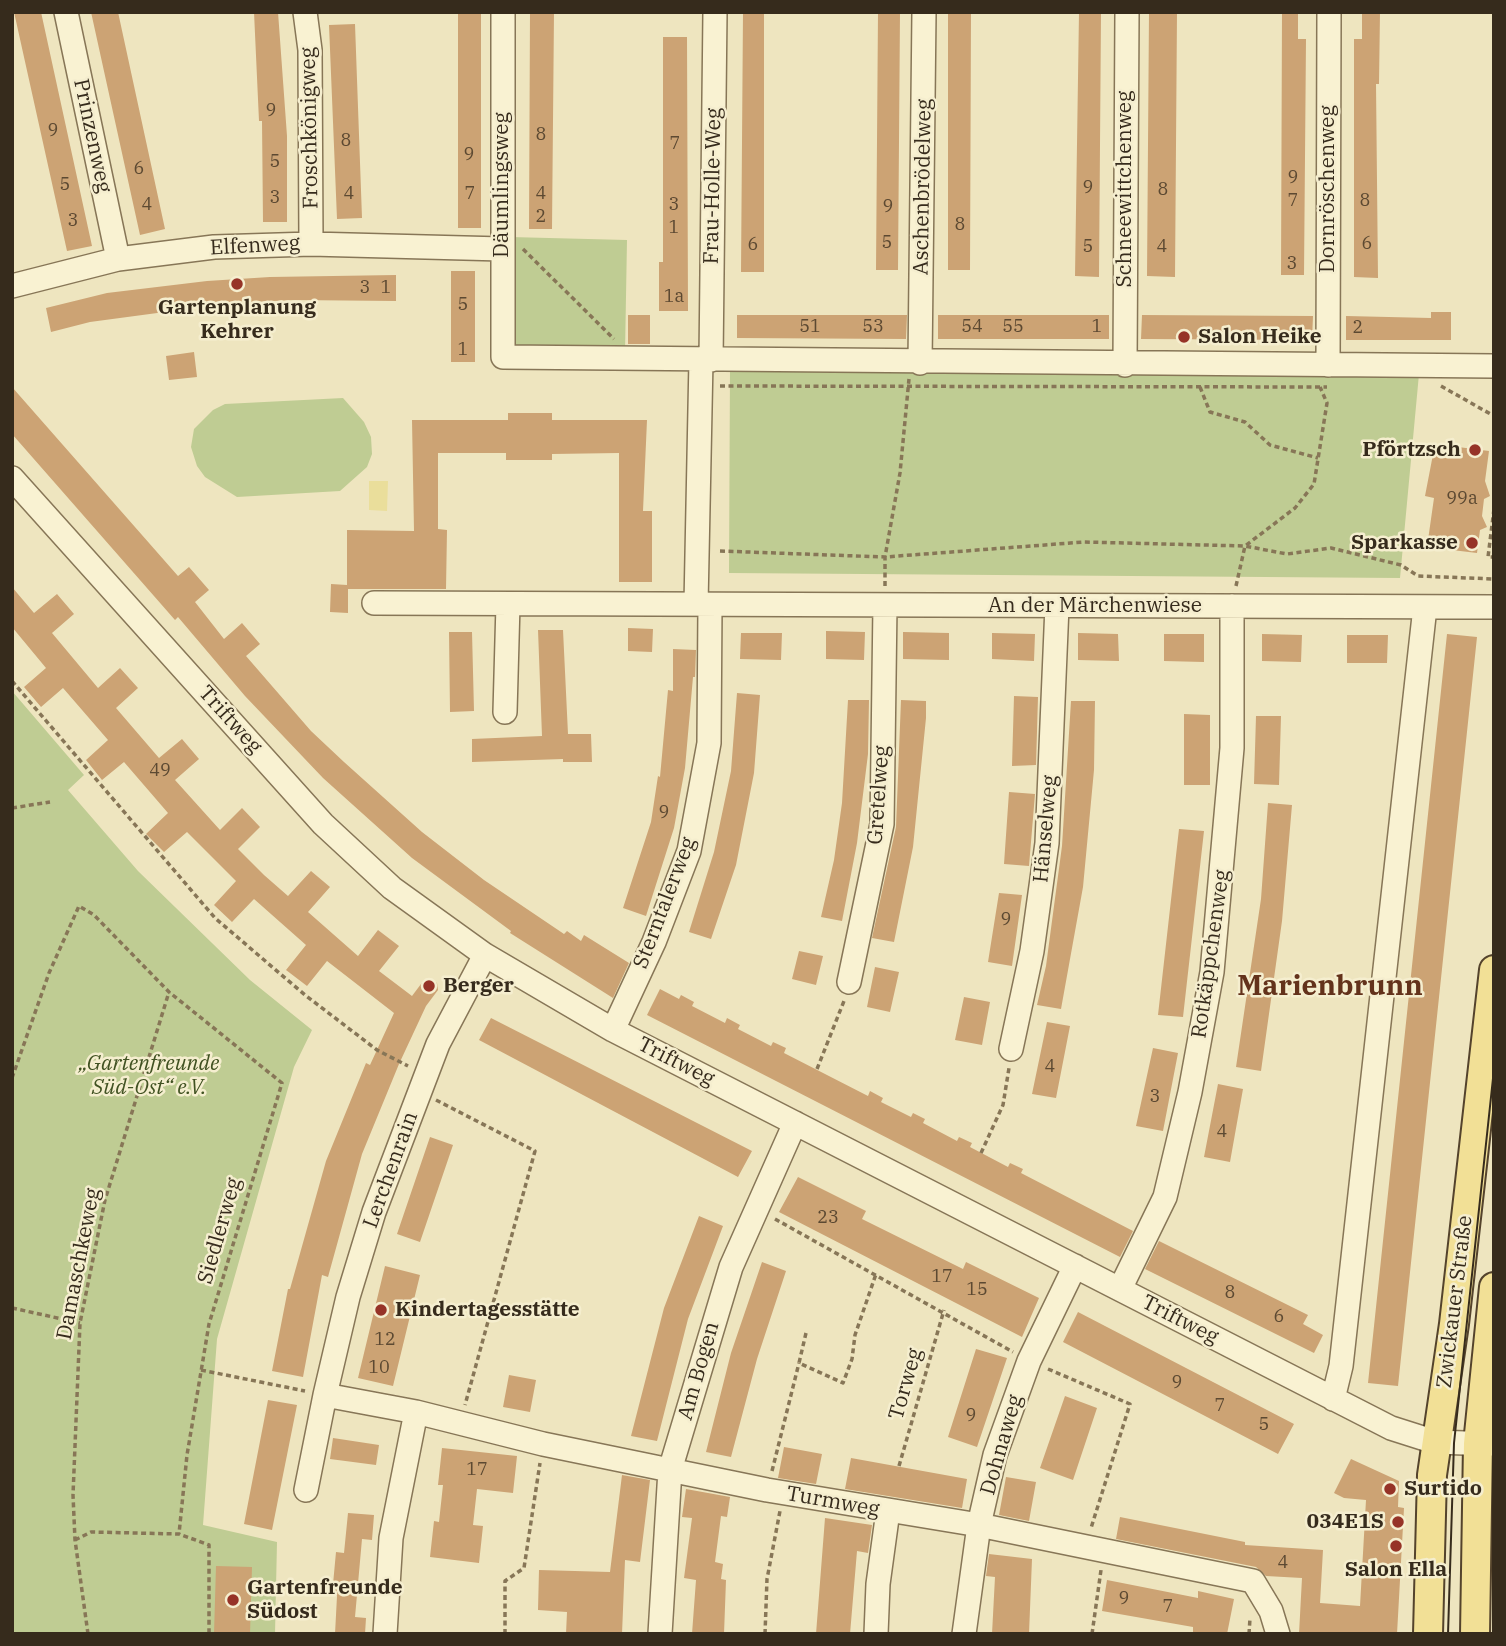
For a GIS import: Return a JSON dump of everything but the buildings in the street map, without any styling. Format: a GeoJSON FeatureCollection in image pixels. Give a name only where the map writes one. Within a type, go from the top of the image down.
{"type":"FeatureCollection","features":[{"type":"Feature","properties":{"kind":"main road","name":"Zwickauer Straße"},"geometry":{"type":"LineString","coordinates":[[1428,1634],[1435,1442],[1454,1324],[1494,970]]}},
{"type":"Feature","properties":{"kind":"main road","name":"Zwickauer Straße"},"geometry":{"type":"LineString","coordinates":[[1481,1620],[1493,1295]]}},
{"type":"Feature","properties":{"kind":"street","name":"Prinzenweg"},"geometry":{"type":"LineString","coordinates":[[66,12],[118,259]]}},
{"type":"Feature","properties":{"kind":"street","name":"Froschkönigweg"},"geometry":{"type":"LineString","coordinates":[[305,12],[310,50],[311,244]]}},
{"type":"Feature","properties":{"kind":"street","name":"Däumlingsweg"},"geometry":{"type":"LineString","coordinates":[[503,12],[503,357],[633,358]]}},
{"type":"Feature","properties":{"kind":"street","name":"Frau-Holle-Weg"},"geometry":{"type":"LineString","coordinates":[[706,360],[715,12]]}},
{"type":"Feature","properties":{"kind":"street","name":"Aschenbrödelweg"},"geometry":{"type":"LineString","coordinates":[[915,363],[924,12]]}},
{"type":"Feature","properties":{"kind":"street","name":"Schneewittchenweg"},"geometry":{"type":"LineString","coordinates":[[1125,365],[1127,12]]}},
{"type":"Feature","properties":{"kind":"street","name":"Dornröschenweg"},"geometry":{"type":"LineString","coordinates":[[1325,376],[1329,12]]}},
{"type":"Feature","properties":{"kind":"street","name":"Elfenweg"},"geometry":{"type":"LineString","coordinates":[[12,286],[118,259],[214,247],[311,244],[502,246]]}},
{"type":"Feature","properties":{"kind":"street"},"geometry":{"type":"LineString","coordinates":[[633,358],[1125,365],[1325,376],[1494,366]]}},
{"type":"Feature","properties":{"kind":"street"},"geometry":{"type":"LineString","coordinates":[[703,605],[706,360]]}},
{"type":"Feature","properties":{"kind":"street","name":"Triftweg"},"geometry":{"type":"LineString","coordinates":[[12,478],[323,824],[392,888],[485,955],[613,1030],[1391,1428],[1435,1442],[1486,1444]]}},
{"type":"Feature","properties":{"kind":"street","name":"An der Märchenwiese"},"geometry":{"type":"LineString","coordinates":[[373,603],[1494,607]]}},
{"type":"Feature","properties":{"kind":"street"},"geometry":{"type":"LineString","coordinates":[[505,712],[508,604]]}},
{"type":"Feature","properties":{"kind":"street","name":"Sterntalerweg"},"geometry":{"type":"LineString","coordinates":[[613,1030],[654,942],[689,851],[709,743],[703,605]]}},
{"type":"Feature","properties":{"kind":"street","name":"Gretelweg"},"geometry":{"type":"LineString","coordinates":[[849,982],[882,824],[885,605]]}},
{"type":"Feature","properties":{"kind":"street","name":"Hänselweg"},"geometry":{"type":"LineString","coordinates":[[1012,1049],[1032,951],[1047,843],[1057,606]]}},
{"type":"Feature","properties":{"kind":"street","name":"Rotkäppchenweg"},"geometry":{"type":"LineString","coordinates":[[1119,1289],[1165,1197],[1190,1093],[1212,972],[1231,748],[1232,606]]}},
{"type":"Feature","properties":{"kind":"street"},"geometry":{"type":"LineString","coordinates":[[1333,1399],[1341,1366],[1425,607]]}},
{"type":"Feature","properties":{"kind":"street","name":"Lerchenrain"},"geometry":{"type":"LineString","coordinates":[[306,1490],[325,1395],[355,1273],[422,1083],[467,986],[485,955]]}},
{"type":"Feature","properties":{"kind":"street","name":"Am Bogen"},"geometry":{"type":"LineString","coordinates":[[660,1634],[670,1470],[712,1323],[755,1208],[795,1123]]}},
{"type":"Feature","properties":{"kind":"street","name":"Dohnaweg"},"geometry":{"type":"LineString","coordinates":[[964,1634],[979,1525],[995,1455],[1029,1361],[1075,1266]]}},
{"type":"Feature","properties":{"kind":"street"},"geometry":{"type":"LineString","coordinates":[[325,1395],[416,1412],[391,1538],[385,1634]]}},
{"type":"Feature","properties":{"kind":"street","name":"Turmweg"},"geometry":{"type":"LineString","coordinates":[[416,1412],[543,1444],[783,1493],[979,1525],[1253,1581],[1271,1611],[1278,1634]]}},
{"type":"Feature","properties":{"kind":"street"},"geometry":{"type":"LineString","coordinates":[[876,1634],[878,1584],[888,1511]]}},
{"type":"Feature","properties":{"kind":"path"},"geometry":{"type":"LineString","coordinates":[[502,246],[517,243],[633,358]]}},
{"type":"Feature","properties":{"kind":"path"},"geometry":{"type":"LineString","coordinates":[[885,605],[885,557],[900,473],[909,386],[915,363]]}},
{"type":"Feature","properties":{"kind":"path"},"geometry":{"type":"LineString","coordinates":[[720,386],[1200,387],[1325,376],[1326,403],[1314,484],[1295,508],[1245,546],[1232,606]]}},
{"type":"Feature","properties":{"kind":"path"},"geometry":{"type":"LineString","coordinates":[[1453,385],[1440,385],[1494,416]]}},
{"type":"Feature","properties":{"kind":"path"},"geometry":{"type":"LineString","coordinates":[[1200,387],[1210,412],[1244,422],[1270,445],[1318,458]]}},
{"type":"Feature","properties":{"kind":"path"},"geometry":{"type":"LineString","coordinates":[[1494,509],[1488,556],[1494,557]]}},
{"type":"Feature","properties":{"kind":"path"},"geometry":{"type":"LineString","coordinates":[[720,551],[885,557],[1084,542],[1245,546],[1287,554],[1331,548],[1401,565],[1418,576],[1494,579]]}},
{"type":"Feature","properties":{"kind":"path"},"geometry":{"type":"LineString","coordinates":[[12,681],[215,918],[305,995],[422,1083],[534,1151],[460,1422]]}},
{"type":"Feature","properties":{"kind":"path"},"geometry":{"type":"LineString","coordinates":[[12,808],[50,802]]}},
{"type":"Feature","properties":{"kind":"path"},"geometry":{"type":"LineString","coordinates":[[12,1078],[49,972],[79,906],[94,915],[169,992]]}},
{"type":"Feature","properties":{"kind":"path"},"geometry":{"type":"LineString","coordinates":[[817,1069],[841,1012],[849,982]]}},
{"type":"Feature","properties":{"kind":"path","name":"Damaschkeweg"},"geometry":{"type":"LineString","coordinates":[[88,1634],[75,1540],[73,1495],[80,1323],[105,1200],[169,992]]}},
{"type":"Feature","properties":{"kind":"path","name":"Siedlerweg"},"geometry":{"type":"LineString","coordinates":[[169,992],[282,1083],[209,1324],[187,1455],[179,1534]]}},
{"type":"Feature","properties":{"kind":"path"},"geometry":{"type":"LineString","coordinates":[[981,1153],[1003,1105],[1012,1049]]}},
{"type":"Feature","properties":{"kind":"path"},"geometry":{"type":"LineString","coordinates":[[755,1208],[944,1311],[1029,1361],[1130,1404],[1094,1549],[1092,1634]]}},
{"type":"Feature","properties":{"kind":"path"},"geometry":{"type":"LineString","coordinates":[[799,1363],[843,1383],[852,1359],[855,1335],[876,1274]]}},
{"type":"Feature","properties":{"kind":"path"},"geometry":{"type":"LineString","coordinates":[[12,1308],[80,1323]]}},
{"type":"Feature","properties":{"kind":"path","name":"Torweg"},"geometry":{"type":"LineString","coordinates":[[899,1466],[944,1311]]}},
{"type":"Feature","properties":{"kind":"path"},"geometry":{"type":"LineString","coordinates":[[773,1469],[806,1333]]}},
{"type":"Feature","properties":{"kind":"path"},"geometry":{"type":"LineString","coordinates":[[201,1370],[325,1395]]}},
{"type":"Feature","properties":{"kind":"path"},"geometry":{"type":"LineString","coordinates":[[505,1634],[505,1581],[524,1568],[543,1444]]}},
{"type":"Feature","properties":{"kind":"path"},"geometry":{"type":"LineString","coordinates":[[765,1634],[767,1579],[783,1493]]}},
{"type":"Feature","properties":{"kind":"path"},"geometry":{"type":"LineString","coordinates":[[75,1540],[91,1532],[179,1534],[209,1545],[209,1634]]}},
{"type":"Feature","properties":{"kind":"green space"},"geometry":{"type":"Polygon","coordinates":[[[510,237],[627,240],[625,353],[517,351],[512,344],[510,237]]]}},
{"type":"Feature","properties":{"kind":"green space"},"geometry":{"type":"Polygon","coordinates":[[[730,369],[1419,374],[1400,578],[729,573],[730,369]]]}},
{"type":"Feature","properties":{"kind":"green space"},"geometry":{"type":"Polygon","coordinates":[[[343,398],[364,422],[371,437],[372,454],[367,467],[340,491],[237,497],[205,477],[197,466],[191,447],[194,429],[213,410],[225,404],[343,398]]]}},
{"type":"Feature","properties":{"kind":"green space","name":"„Gartenfreunde Süd-Ost“ e.V."},"geometry":{"type":"Polygon","coordinates":[[[12,691],[84,775],[68,790],[138,871],[250,980],[312,1030],[294,1067],[217,1339],[203,1525],[277,1542],[275,1634],[12,1634],[12,691]]]}},
{"type":"Feature","properties":{"kind":"sand"},"geometry":{"type":"Polygon","coordinates":[[[369,481],[388,481],[387,511],[369,510],[369,481]]]}},
{"type":"Feature","properties":{"kind":"tram line"},"geometry":{"type":"LineString","coordinates":[[1448,1634],[1454,1443],[1494,1069]]}},
{"type":"Feature","properties":{"kind":"place","name":"Gartenplanung Kehrer"},"geometry":{"type":"Point","coordinates":[237,284]}},
{"type":"Feature","properties":{"kind":"place","name":"Salon Heike"},"geometry":{"type":"Point","coordinates":[1184,337]}},
{"type":"Feature","properties":{"kind":"place","name":"Pförtzsch"},"geometry":{"type":"Point","coordinates":[1475,450]}},
{"type":"Feature","properties":{"kind":"place","name":"Sparkasse"},"geometry":{"type":"Point","coordinates":[1472,543]}},
{"type":"Feature","properties":{"kind":"place","name":"Berger"},"geometry":{"type":"Point","coordinates":[429,986]}},
{"type":"Feature","properties":{"kind":"place","name":"Kindertagesstätte"},"geometry":{"type":"Point","coordinates":[381,1310]}},
{"type":"Feature","properties":{"kind":"place","name":"Surtido"},"geometry":{"type":"Point","coordinates":[1390,1489]}},
{"type":"Feature","properties":{"kind":"place","name":"034E1S"},"geometry":{"type":"Point","coordinates":[1398,1522]}},
{"type":"Feature","properties":{"kind":"place","name":"Salon Ella"},"geometry":{"type":"Point","coordinates":[1396,1546]}},
{"type":"Feature","properties":{"kind":"place","name":"Gartenfreunde Südost"},"geometry":{"type":"Point","coordinates":[233,1600]}},
{"type":"Feature","properties":{"kind":"district","name":"Marienbrunn"},"geometry":{"type":"Point","coordinates":[1330,987]}}]}
